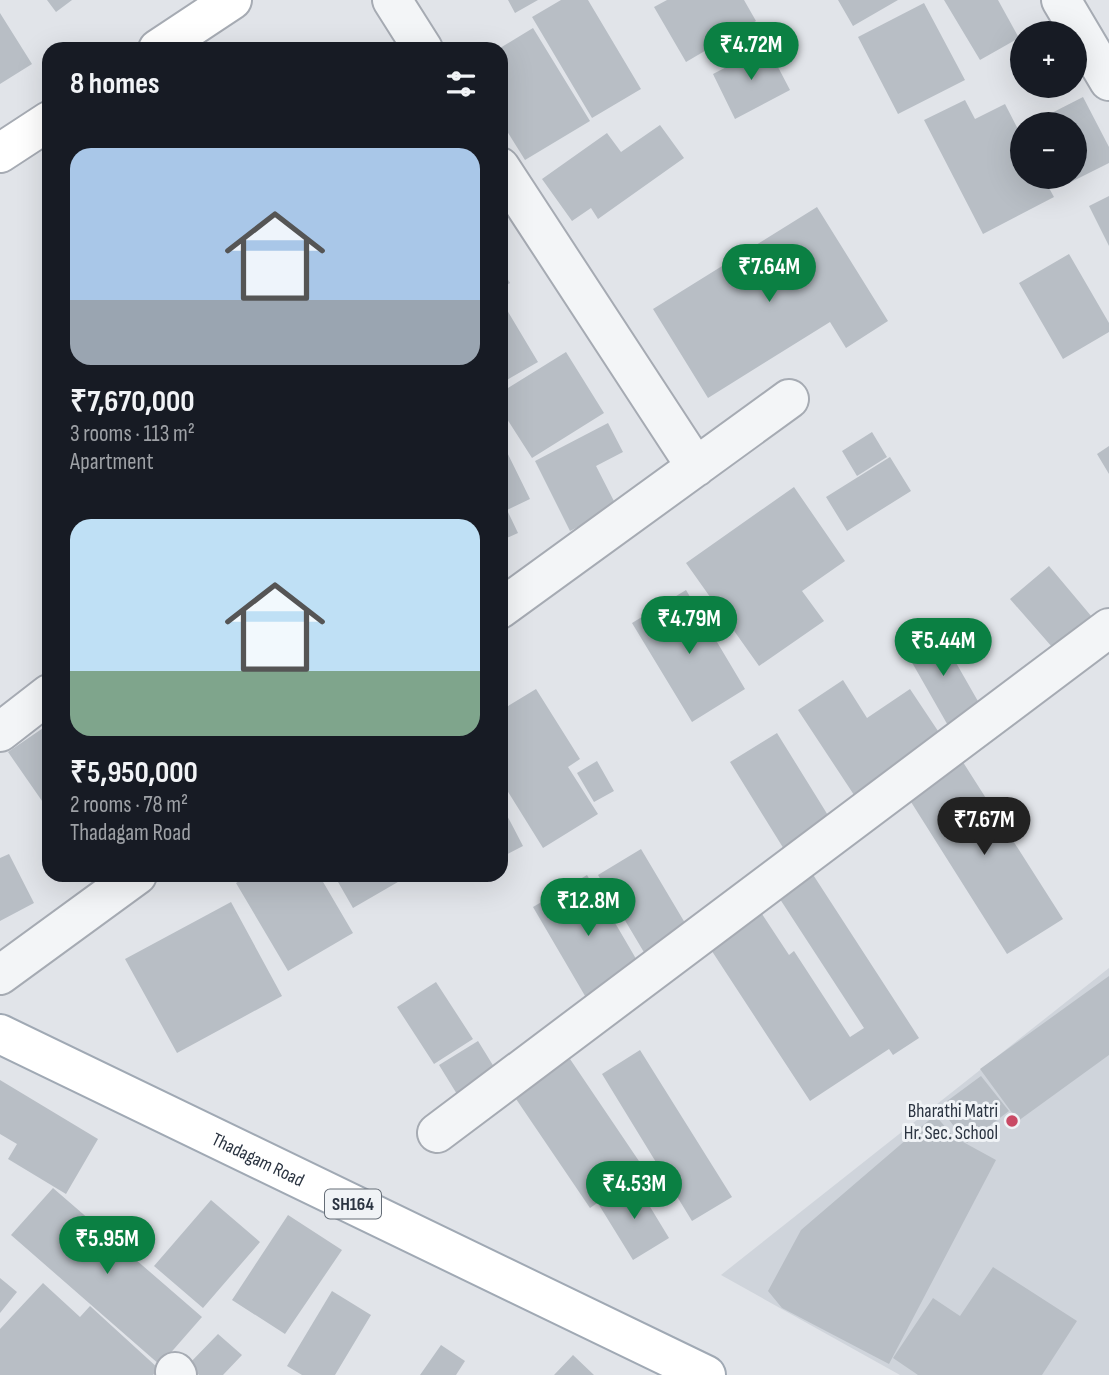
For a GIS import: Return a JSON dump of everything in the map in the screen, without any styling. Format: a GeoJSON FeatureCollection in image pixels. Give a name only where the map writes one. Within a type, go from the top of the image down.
{"type":"FeatureCollection","features":[{"type":"Feature","properties":{"kind":"main road"},"geometry":{"type":"LineString","coordinates":[[169,42],[232,0]]}},
{"type":"Feature","properties":{"kind":"main road"},"geometry":{"type":"LineString","coordinates":[[0,153],[42,126]]}},
{"type":"Feature","properties":{"kind":"main road","name":"Thadagam Road"},"geometry":{"type":"LineString","coordinates":[[0,1034],[706,1375]]}},
{"type":"Feature","properties":{"kind":"street"},"geometry":{"type":"LineString","coordinates":[[391,0],[419,42]]}},
{"type":"Feature","properties":{"kind":"street"},"geometry":{"type":"LineString","coordinates":[[1061,0],[1109,80]]}},
{"type":"Feature","properties":{"kind":"street"},"geometry":{"type":"LineString","coordinates":[[508,179],[696,467]]}},
{"type":"Feature","properties":{"kind":"street"},"geometry":{"type":"LineString","coordinates":[[508,603],[789,399]]}},
{"type":"Feature","properties":{"kind":"street"},"geometry":{"type":"LineString","coordinates":[[437,1133],[1109,628]]}},
{"type":"Feature","properties":{"kind":"street"},"geometry":{"type":"LineString","coordinates":[[0,732],[42,699]]}},
{"type":"Feature","properties":{"kind":"street"},"geometry":{"type":"LineString","coordinates":[[0,975],[127,882]]}},
{"type":"Feature","properties":{"kind":"shaded area","name":"Bharathi Matri Hr. Sec. School"},"geometry":{"type":"Polygon","coordinates":[[[1109,968],[1109,1375],[900,1375],[721,1275],[1109,968]]]}},
{"type":"Feature","properties":{"kind":"building"},"geometry":{"type":"Polygon","coordinates":[[[47,0],[72,0],[56,12],[47,0]]]}},
{"type":"Feature","properties":{"kind":"building"},"geometry":{"type":"Polygon","coordinates":[[[508,0],[538,0],[515,13],[508,0]]]}},
{"type":"Feature","properties":{"kind":"building"},"geometry":{"type":"Polygon","coordinates":[[[561,0],[588,0],[641,89],[592,118],[532,17],[561,0]]]}},
{"type":"Feature","properties":{"kind":"building"},"geometry":{"type":"Polygon","coordinates":[[[667,0],[744,0],[756,21],[686,62],[654,7],[667,0]]]}},
{"type":"Feature","properties":{"kind":"building"},"geometry":{"type":"Polygon","coordinates":[[[838,0],[898,0],[853,26],[838,0]]]}},
{"type":"Feature","properties":{"kind":"building"},"geometry":{"type":"Polygon","coordinates":[[[944,0],[998,0],[1010,22],[1010,43],[980,60],[944,0]]]}},
{"type":"Feature","properties":{"kind":"building"},"geometry":{"type":"Polygon","coordinates":[[[924,3],[965,80],[898,114],[858,37],[924,3]]]}},
{"type":"Feature","properties":{"kind":"building"},"geometry":{"type":"Polygon","coordinates":[[[0,13],[32,64],[0,84],[0,13]]]}},
{"type":"Feature","properties":{"kind":"building"},"geometry":{"type":"Polygon","coordinates":[[[533,28],[590,121],[525,160],[508,133],[508,43],[533,28]]]}},
{"type":"Feature","properties":{"kind":"building"},"geometry":{"type":"Polygon","coordinates":[[[767,46],[790,90],[735,119],[713,74],[767,46]]]}},
{"type":"Feature","properties":{"kind":"building"},"geometry":{"type":"Polygon","coordinates":[[[1084,98],[1109,147],[1109,163],[1087,174],[1087,112],[1054,112],[1084,98]]]}},
{"type":"Feature","properties":{"kind":"building"},"geometry":{"type":"Polygon","coordinates":[[[965,100],[975,119],[1005,104],[1010,114],[1010,189],[1050,189],[1054,197],[983,234],[924,120],[965,100]]]}},
{"type":"Feature","properties":{"kind":"building"},"geometry":{"type":"Polygon","coordinates":[[[660,125],[684,158],[598,219],[591,208],[572,221],[542,179],[607,133],[621,152],[660,125]]]}},
{"type":"Feature","properties":{"kind":"building"},"geometry":{"type":"Polygon","coordinates":[[[1109,196],[1109,246],[1089,206],[1109,196]]]}},
{"type":"Feature","properties":{"kind":"building"},"geometry":{"type":"Polygon","coordinates":[[[817,207],[888,321],[846,348],[830,322],[708,398],[653,309],[817,207]]]}},
{"type":"Feature","properties":{"kind":"building"},"geometry":{"type":"Polygon","coordinates":[[[1069,254],[1109,323],[1109,332],[1063,359],[1019,283],[1069,254]]]}},
{"type":"Feature","properties":{"kind":"building"},"geometry":{"type":"Polygon","coordinates":[[[508,312],[538,362],[508,379],[508,312]]]}},
{"type":"Feature","properties":{"kind":"building"},"geometry":{"type":"Polygon","coordinates":[[[566,352],[604,413],[532,458],[508,420],[508,388],[566,352]]]}},
{"type":"Feature","properties":{"kind":"building"},"geometry":{"type":"Polygon","coordinates":[[[608,423],[623,452],[596,466],[617,507],[570,531],[535,461],[608,423]]]}},
{"type":"Feature","properties":{"kind":"building"},"geometry":{"type":"Polygon","coordinates":[[[872,432],[887,457],[857,476],[842,451],[872,432]]]}},
{"type":"Feature","properties":{"kind":"building"},"geometry":{"type":"Polygon","coordinates":[[[1109,446],[1109,474],[1097,454],[1109,446]]]}},
{"type":"Feature","properties":{"kind":"building"},"geometry":{"type":"Polygon","coordinates":[[[508,454],[530,499],[508,510],[508,454]]]}},
{"type":"Feature","properties":{"kind":"building"},"geometry":{"type":"Polygon","coordinates":[[[890,457],[911,491],[847,531],[826,497],[890,457]]]}},
{"type":"Feature","properties":{"kind":"building"},"geometry":{"type":"Polygon","coordinates":[[[794,487],[845,561],[802,591],[824,621],[759,666],[686,563],[794,487]]]}},
{"type":"Feature","properties":{"kind":"building"},"geometry":{"type":"Polygon","coordinates":[[[508,512],[518,533],[508,537],[508,512]]]}},
{"type":"Feature","properties":{"kind":"building"},"geometry":{"type":"Polygon","coordinates":[[[1049,566],[1097,623],[1059,655],[1010,599],[1049,566]]]}},
{"type":"Feature","properties":{"kind":"building"},"geometry":{"type":"Polygon","coordinates":[[[686,590],[745,689],[692,722],[632,623],[686,590]]]}},
{"type":"Feature","properties":{"kind":"building"},"geometry":{"type":"Polygon","coordinates":[[[935,626],[983,710],[950,729],[902,645],[935,626]]]}},
{"type":"Feature","properties":{"kind":"building"},"geometry":{"type":"Polygon","coordinates":[[[843,680],[867,718],[910,689],[946,743],[858,801],[798,710],[843,680]]]}},
{"type":"Feature","properties":{"kind":"building"},"geometry":{"type":"Polygon","coordinates":[[[536,689],[580,759],[568,767],[598,814],[543,848],[508,792],[508,706],[536,689]]]}},
{"type":"Feature","properties":{"kind":"building"},"geometry":{"type":"Polygon","coordinates":[[[42,729],[42,801],[8,752],[42,729]]]}},
{"type":"Feature","properties":{"kind":"building"},"geometry":{"type":"Polygon","coordinates":[[[777,733],[834,825],[787,854],[730,762],[777,733]]]}},
{"type":"Feature","properties":{"kind":"building"},"geometry":{"type":"Polygon","coordinates":[[[961,759],[1063,919],[1007,954],[906,794],[961,759]]]}},
{"type":"Feature","properties":{"kind":"building"},"geometry":{"type":"Polygon","coordinates":[[[597,761],[614,791],[594,802],[577,773],[597,761]]]}},
{"type":"Feature","properties":{"kind":"building"},"geometry":{"type":"Polygon","coordinates":[[[508,817],[523,846],[508,854],[508,817]]]}},
{"type":"Feature","properties":{"kind":"building"},"geometry":{"type":"Polygon","coordinates":[[[641,849],[688,928],[645,954],[598,875],[641,849]]]}},
{"type":"Feature","properties":{"kind":"building"},"geometry":{"type":"Polygon","coordinates":[[[9,854],[34,903],[0,921],[0,858],[9,854]]]}},
{"type":"Feature","properties":{"kind":"building"},"geometry":{"type":"Polygon","coordinates":[[[810,870],[919,1038],[893,1055],[889,1049],[810,1101],[704,939],[756,905],[789,955],[794,951],[850,1037],[864,1028],[776,893],[810,870]]]}},
{"type":"Feature","properties":{"kind":"building"},"geometry":{"type":"Polygon","coordinates":[[[587,875],[642,969],[588,1001],[533,907],[587,875]]]}},
{"type":"Feature","properties":{"kind":"building"},"geometry":{"type":"Polygon","coordinates":[[[323,882],[353,933],[288,971],[236,883],[323,882]]]}},
{"type":"Feature","properties":{"kind":"building"},"geometry":{"type":"Polygon","coordinates":[[[338,882],[398,882],[353,908],[338,882]]]}},
{"type":"Feature","properties":{"kind":"building"},"geometry":{"type":"Polygon","coordinates":[[[231,902],[282,996],[177,1053],[125,959],[231,902]]]}},
{"type":"Feature","properties":{"kind":"building"},"geometry":{"type":"Polygon","coordinates":[[[1109,976],[1109,1055],[1018,1121],[980,1069],[1109,976]]]}},
{"type":"Feature","properties":{"kind":"building"},"geometry":{"type":"Polygon","coordinates":[[[436,982],[473,1039],[434,1064],[397,1007],[436,982]]]}},
{"type":"Feature","properties":{"kind":"building"},"geometry":{"type":"Polygon","coordinates":[[[478,1041],[499,1075],[460,1099],[439,1065],[478,1041]]]}},
{"type":"Feature","properties":{"kind":"building"},"geometry":{"type":"Polygon","coordinates":[[[640,1050],[732,1197],[692,1221],[602,1074],[640,1050]]]}},
{"type":"Feature","properties":{"kind":"building"},"geometry":{"type":"Polygon","coordinates":[[[570,1059],[645,1170],[590,1208],[514,1096],[570,1059]]]}},
{"type":"Feature","properties":{"kind":"building"},"geometry":{"type":"Polygon","coordinates":[[[981,1076],[1009,1111],[967,1143],[939,1107],[981,1076]]]}},
{"type":"Feature","properties":{"kind":"building"},"geometry":{"type":"Polygon","coordinates":[[[0,1080],[98,1139],[66,1194],[8,1159],[17,1144],[0,1134],[0,1080]]]}},
{"type":"Feature","properties":{"kind":"building"},"geometry":{"type":"Polygon","coordinates":[[[935,1115],[954,1137],[996,1160],[889,1364],[782,1308],[768,1291],[801,1230],[935,1115]]]}},
{"type":"Feature","properties":{"kind":"building"},"geometry":{"type":"Polygon","coordinates":[[[635,1182],[669,1238],[633,1260],[599,1205],[635,1182]]]}},
{"type":"Feature","properties":{"kind":"building"},"geometry":{"type":"Polygon","coordinates":[[[53,1188],[202,1317],[160,1365],[11,1235],[53,1188]]]}},
{"type":"Feature","properties":{"kind":"building"},"geometry":{"type":"Polygon","coordinates":[[[211,1200],[260,1242],[203,1308],[154,1266],[211,1200]]]}},
{"type":"Feature","properties":{"kind":"building"},"geometry":{"type":"Polygon","coordinates":[[[288,1215],[342,1250],[285,1334],[232,1300],[288,1215]]]}},
{"type":"Feature","properties":{"kind":"building"},"geometry":{"type":"Polygon","coordinates":[[[993,1267],[1077,1321],[1042,1375],[918,1375],[893,1358],[933,1298],[960,1316],[993,1267]]]}},
{"type":"Feature","properties":{"kind":"building"},"geometry":{"type":"Polygon","coordinates":[[[0,1278],[17,1292],[0,1313],[0,1278]]]}},
{"type":"Feature","properties":{"kind":"building"},"geometry":{"type":"Polygon","coordinates":[[[43,1283],[80,1317],[90,1306],[159,1369],[153,1375],[0,1375],[0,1329],[43,1283]]]}},
{"type":"Feature","properties":{"kind":"building"},"geometry":{"type":"Polygon","coordinates":[[[332,1291],[371,1315],[335,1375],[302,1375],[287,1366],[332,1291]]]}},
{"type":"Feature","properties":{"kind":"building"},"geometry":{"type":"Polygon","coordinates":[[[218,1334],[242,1355],[223,1375],[199,1375],[188,1365],[218,1334]]]}},
{"type":"Feature","properties":{"kind":"building"},"geometry":{"type":"Polygon","coordinates":[[[441,1345],[465,1361],[456,1375],[420,1375],[441,1345]]]}},
{"type":"Feature","properties":{"kind":"building"},"geometry":{"type":"Polygon","coordinates":[[[573,1355],[594,1375],[554,1375],[573,1355]]]}},
{"type":"Feature","properties":{"kind":"place","name":"Bharathi Matri Hr. Sec. School"},"geometry":{"type":"Point","coordinates":[1012,1121]}}]}
